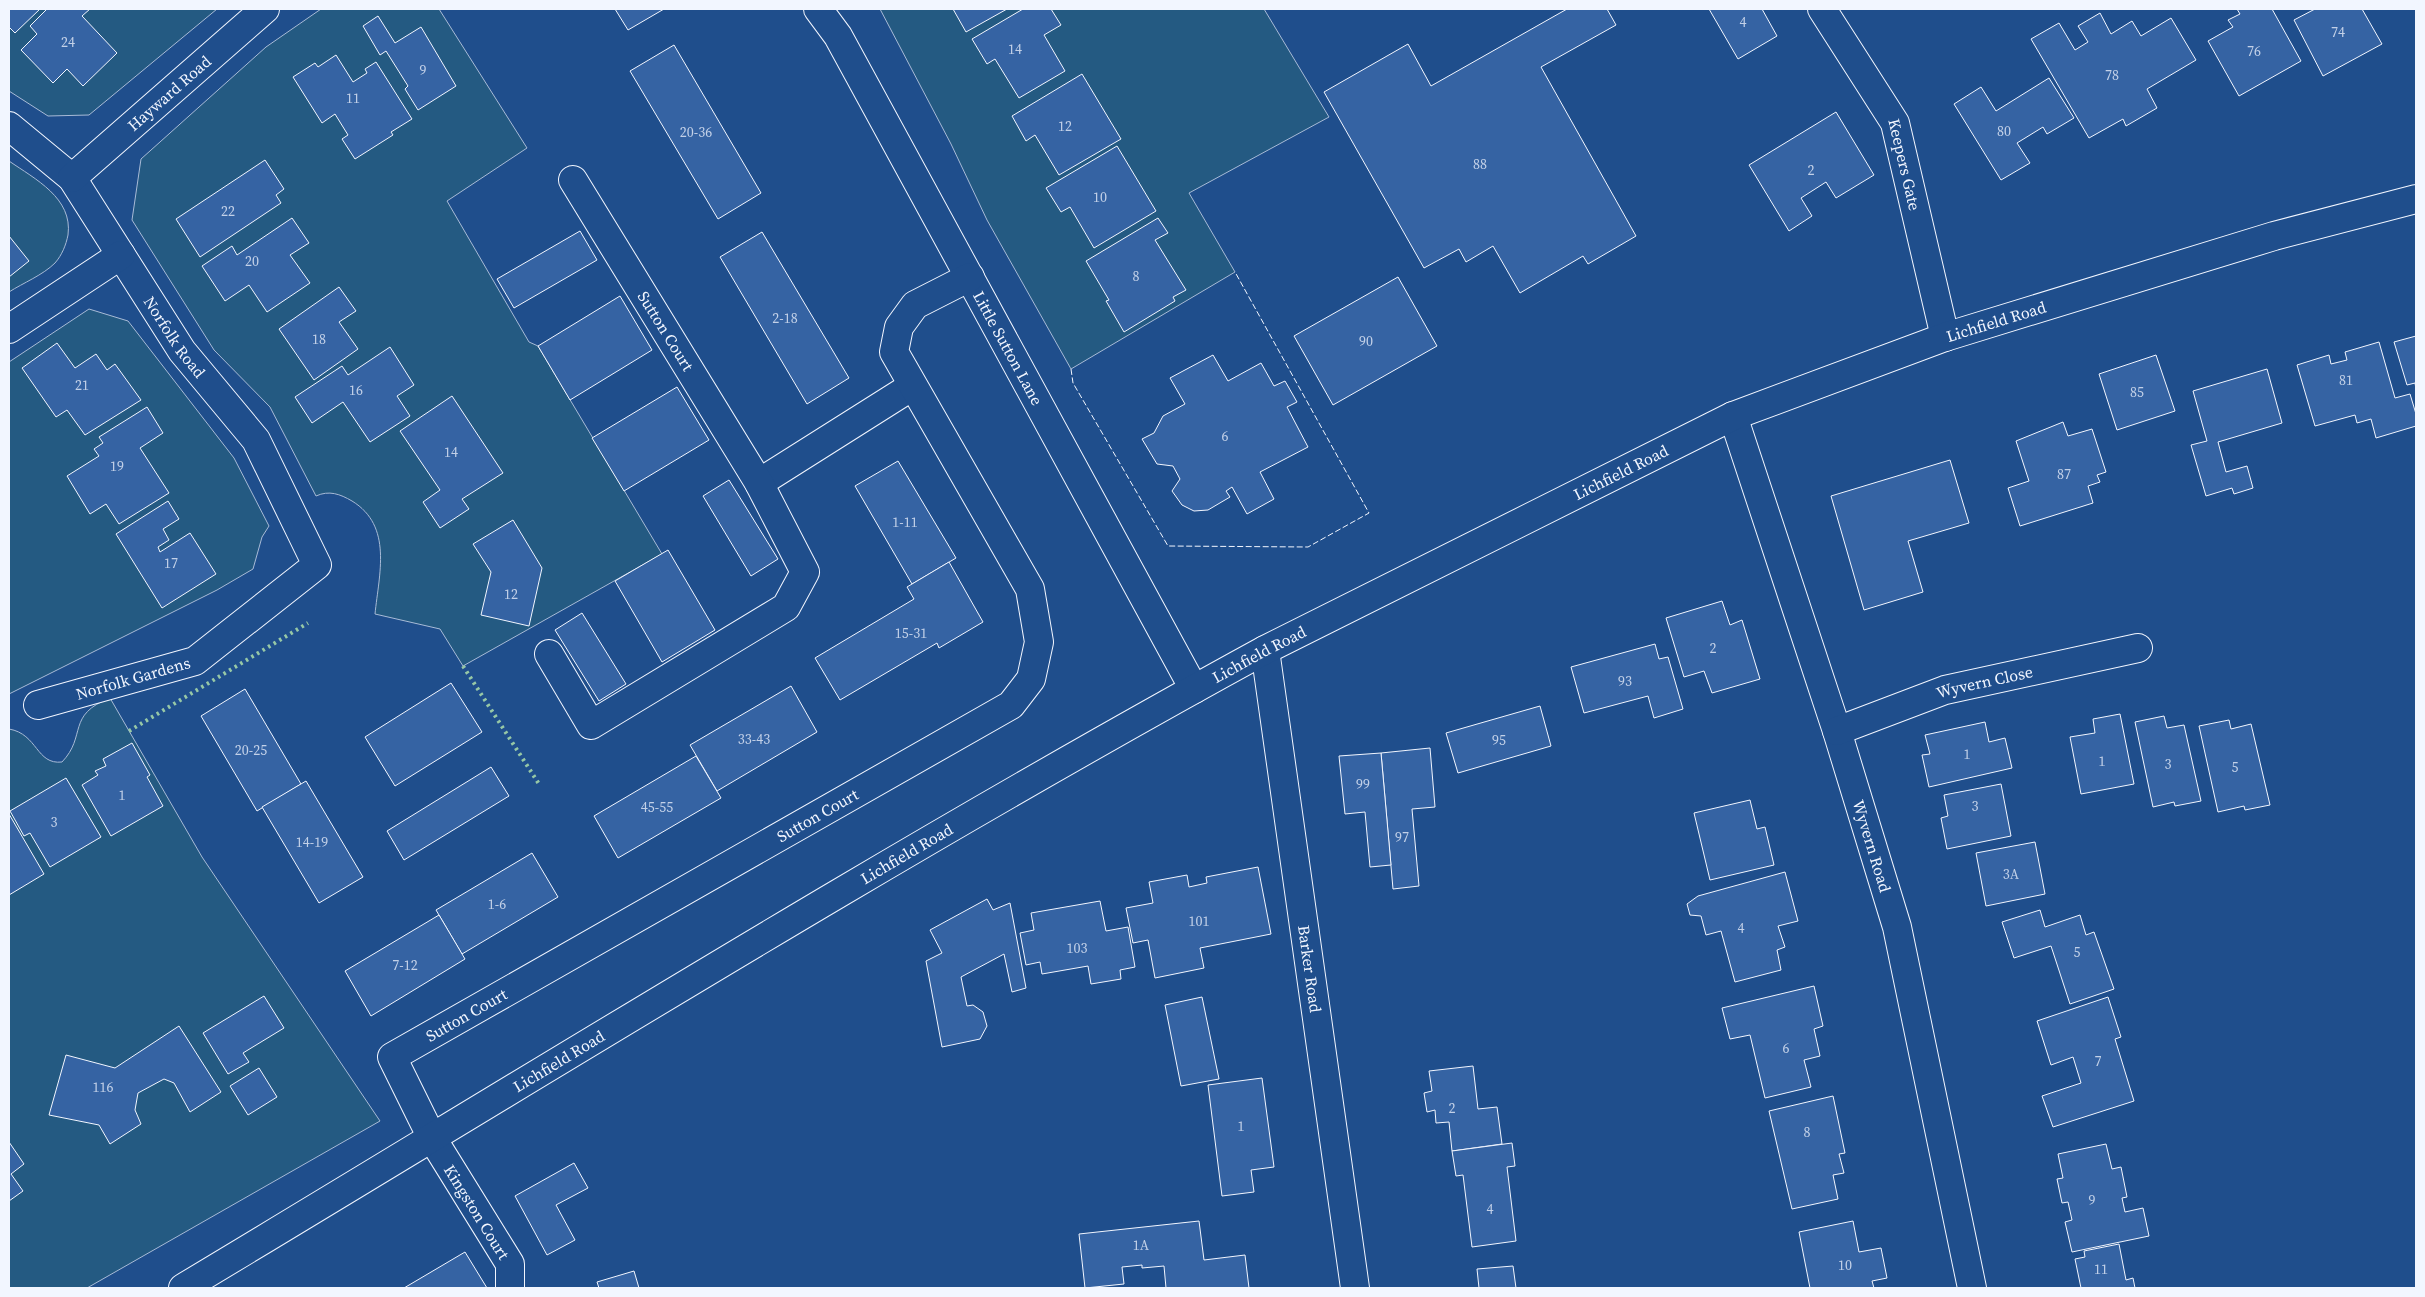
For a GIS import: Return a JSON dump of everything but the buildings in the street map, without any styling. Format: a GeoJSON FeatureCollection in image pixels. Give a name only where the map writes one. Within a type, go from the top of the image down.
{"type":"FeatureCollection","features":[{"type":"Feature","properties":{"kind":"street","name":"Hayward Road"},"geometry":{"type":"LineString","coordinates":[[72,178],[265,9]]}},
{"type":"Feature","properties":{"kind":"street","name":"Little Sutton Lane"},"geometry":{"type":"LineString","coordinates":[[818,9],[838,36],[970,277],[1132,580],[1194,689]]}},
{"type":"Feature","properties":{"kind":"street","name":"Keepers Gate"},"geometry":{"type":"LineString","coordinates":[[1822,9],[1895,123],[1946,336]]}},
{"type":"Feature","properties":{"kind":"street","name":"Norfolk Road"},"geometry":{"type":"LineString","coordinates":[[9,126],[72,178],[182,351],[256,440],[317,565]]}},
{"type":"Feature","properties":{"kind":"street","name":"Sutton Court"},"geometry":{"type":"LineString","coordinates":[[549,654],[591,725],[786,607],[805,572],[759,483],[573,180]]}},
{"type":"Feature","properties":{"kind":"street","name":"Lichfield Road"},"geometry":{"type":"LineString","coordinates":[[182,1288],[809,909],[1194,689],[1265,650],[1733,416],[1946,336],[2274,236],[2416,199]]}},
{"type":"Feature","properties":{"kind":"street"},"geometry":{"type":"LineString","coordinates":[[9,329],[121,255]]}},
{"type":"Feature","properties":{"kind":"street","name":"Sutton Court"},"geometry":{"type":"LineString","coordinates":[[432,1138],[392,1057],[1011,705],[1031,679],[1039,642],[1030,590],[912,387],[894,352],[899,327],[915,305],[970,277]]}},
{"type":"Feature","properties":{"kind":"street"},"geometry":{"type":"LineString","coordinates":[[759,483],[912,387]]}},
{"type":"Feature","properties":{"kind":"street","name":"Wyvern Road"},"geometry":{"type":"LineString","coordinates":[[1733,416],[1837,731],[1897,927],[1972,1288]]}},
{"type":"Feature","properties":{"kind":"street","name":"Norfolk Gardens"},"geometry":{"type":"LineString","coordinates":[[38,706],[195,661],[317,565]]}},
{"type":"Feature","properties":{"kind":"street","name":"Wyvern Close"},"geometry":{"type":"LineString","coordinates":[[1837,731],[1945,690],[2138,648]]}},
{"type":"Feature","properties":{"kind":"street","name":"Barker Road"},"geometry":{"type":"LineString","coordinates":[[1265,650],[1355,1288]]}},
{"type":"Feature","properties":{"kind":"street","name":"Kingston Court"},"geometry":{"type":"LineString","coordinates":[[432,1138],[510,1264],[510,1288]]}},
{"type":"Feature","properties":{"kind":"shaded area"},"geometry":{"type":"Polygon","coordinates":[[[9,9],[217,9],[89,115],[48,116],[9,91],[9,9]]]}},
{"type":"Feature","properties":{"kind":"shaded area"},"geometry":{"type":"Polygon","coordinates":[[[321,9],[439,9],[527,148],[447,201],[529,342],[538,346],[662,554],[463,666],[440,629],[375,614],[380,552],[378,537],[365,511],[352,501],[339,495],[325,493],[316,496],[270,407],[214,350],[132,220],[141,159],[266,47],[321,9]]]}},
{"type":"Feature","properties":{"kind":"shaded area"},"geometry":{"type":"Polygon","coordinates":[[[880,9],[1264,9],[1329,117],[1189,193],[1235,272],[1071,369],[987,220],[951,144],[880,9]]]}},
{"type":"Feature","properties":{"kind":"shaded area"},"geometry":{"type":"Polygon","coordinates":[[[9,161],[40,183],[58,200],[65,210],[68,222],[68,235],[60,257],[55,263],[39,275],[9,292],[9,161]]]}},
{"type":"Feature","properties":{"kind":"shaded area"},"geometry":{"type":"Polygon","coordinates":[[[89,309],[128,321],[234,458],[269,526],[262,537],[253,569],[217,590],[9,694],[9,362],[89,309]]]}},
{"type":"Feature","properties":{"kind":"shaded area"},"geometry":{"type":"Polygon","coordinates":[[[110,698],[202,857],[380,1121],[87,1288],[9,1288],[9,729],[19,732],[26,737],[47,759],[53,762],[62,762],[74,743],[82,719],[87,712],[110,698]]]}},
{"type":"Feature","properties":{"kind":"hedge"},"geometry":{"type":"LineString","coordinates":[[129,731],[308,623]]}},
{"type":"Feature","properties":{"kind":"hedge"},"geometry":{"type":"LineString","coordinates":[[463,666],[539,784]]}},
{"type":"Feature","properties":{"kind":"fence"},"geometry":{"type":"LineString","coordinates":[[1071,369],[1073,383],[1168,546],[1308,547],[1369,513],[1235,272]]}}]}
